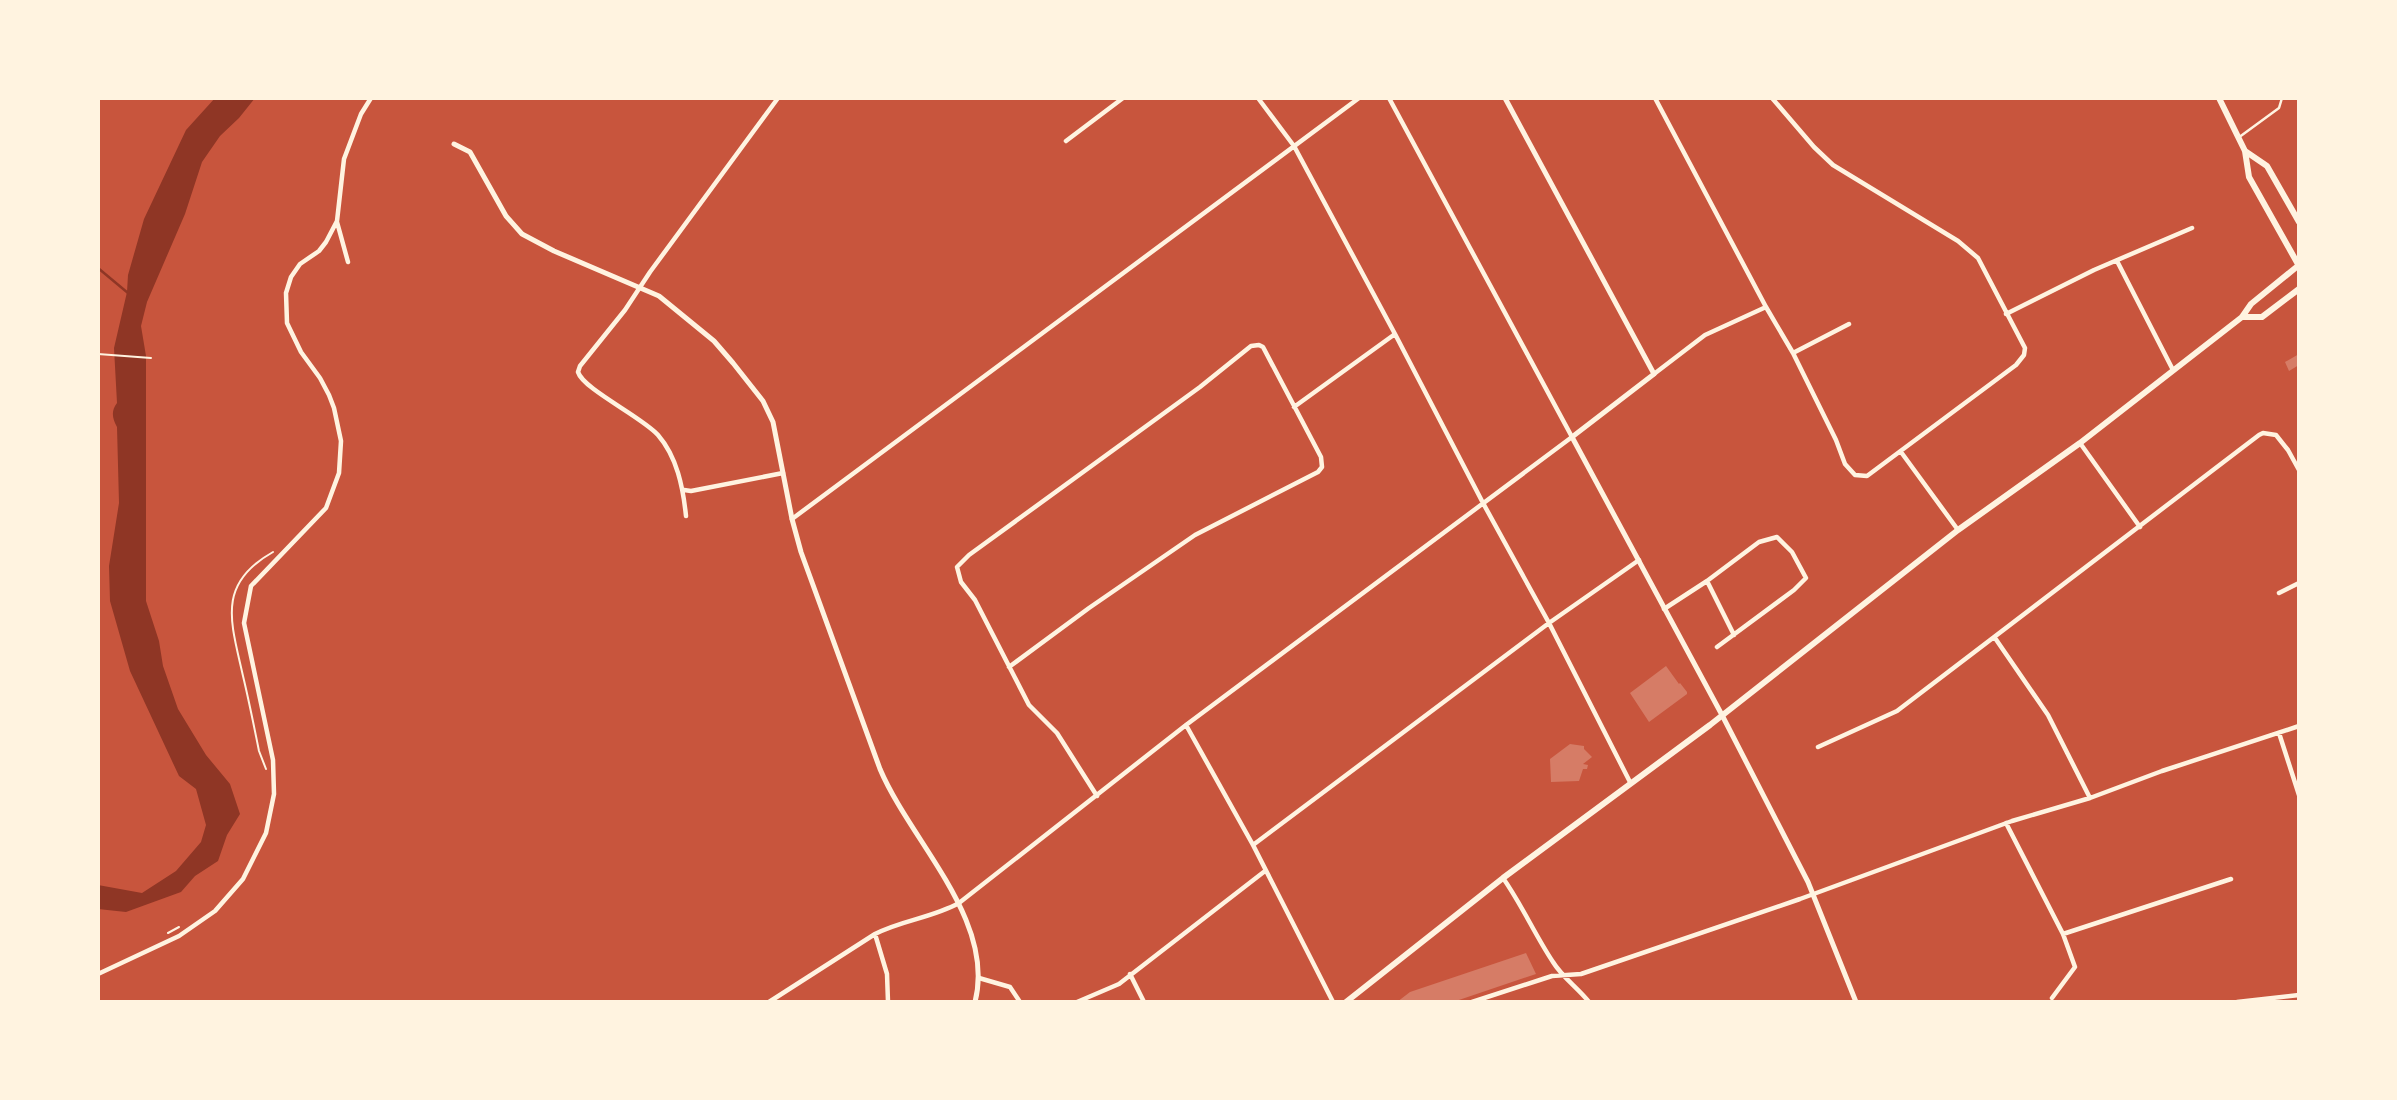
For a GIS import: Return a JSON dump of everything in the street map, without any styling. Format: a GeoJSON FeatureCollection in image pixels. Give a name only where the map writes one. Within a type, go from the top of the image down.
{"type":"FeatureCollection","features":[{"type":"Feature","properties":{"kind":"main road"},"geometry":{"type":"LineString","coordinates":[[1346,1002],[1503,878],[1722,715],[1958,530],[2080,443],[2242,317],[2251,304],[2299,265],[2249,177],[2245,151],[2222,99]]}},
{"type":"Feature","properties":{"kind":"main road"},"geometry":{"type":"LineString","coordinates":[[2245,151],[2267,166],[2299,222]]}},
{"type":"Feature","properties":{"kind":"main road"},"geometry":{"type":"LineString","coordinates":[[2242,317],[2262,317],[2299,289]]}},
{"type":"Feature","properties":{"kind":"street"},"geometry":{"type":"LineString","coordinates":[[98,974],[179,936],[215,911],[243,879],[267,833],[274,794],[273,760],[244,623],[251,586],[326,508],[339,473],[341,441],[334,408],[320,378],[292,335],[287,323],[285,305],[291,277],[300,264],[319,251],[337,221],[344,159],[361,114],[371,98]]}},
{"type":"Feature","properties":{"kind":"street"},"geometry":{"type":"LineString","coordinates":[[686,516],[684,490],[672,456],[659,436],[583,383],[578,372],[778,98]]}},
{"type":"Feature","properties":{"kind":"street"},"geometry":{"type":"LineString","coordinates":[[1066,142],[1123,98]]}},
{"type":"Feature","properties":{"kind":"street"},"geometry":{"type":"LineString","coordinates":[[1258,98],[1294,146],[1549,623],[1630,782]]}},
{"type":"Feature","properties":{"kind":"street"},"geometry":{"type":"LineString","coordinates":[[792,519],[1359,98]]}},
{"type":"Feature","properties":{"kind":"street"},"geometry":{"type":"LineString","coordinates":[[1389,98],[1722,715],[1813,893],[1856,1002]]}},
{"type":"Feature","properties":{"kind":"street"},"geometry":{"type":"LineString","coordinates":[[1505,98],[1654,374]]}},
{"type":"Feature","properties":{"kind":"street"},"geometry":{"type":"LineString","coordinates":[[1655,98],[1793,353],[1850,471],[1860,477],[1867,476],[2021,360],[2025,348],[1984,269],[1969,249],[1833,165],[1772,98]]}},
{"type":"Feature","properties":{"kind":"street"},"geometry":{"type":"LineString","coordinates":[[454,144],[470,152],[506,216],[522,234],[554,251],[659,296],[714,341],[763,401],[773,422],[801,552],[889,791],[958,903],[972,931],[979,978],[975,1002]]}},
{"type":"Feature","properties":{"kind":"street"},"geometry":{"type":"LineString","coordinates":[[337,221],[348,262]]}},
{"type":"Feature","properties":{"kind":"street"},"geometry":{"type":"LineString","coordinates":[[2006,314],[2192,228]]}},
{"type":"Feature","properties":{"kind":"street"},"geometry":{"type":"LineString","coordinates":[[2117,261],[2173,370]]}},
{"type":"Feature","properties":{"kind":"street"},"geometry":{"type":"LineString","coordinates":[[769,1002],[875,934],[958,903],[1186,726],[1572,438],[1705,335],[1766,307]]}},
{"type":"Feature","properties":{"kind":"street"},"geometry":{"type":"LineString","coordinates":[[1793,353],[1849,324]]}},
{"type":"Feature","properties":{"kind":"street"},"geometry":{"type":"LineString","coordinates":[[1294,407],[1395,334]]}},
{"type":"Feature","properties":{"kind":"street"},"geometry":{"type":"LineString","coordinates":[[1009,667],[1195,535],[1318,472],[1322,467],[1321,457],[1266,350],[1259,345],[1251,346],[1200,387],[957,567],[958,575],[975,600],[1009,667],[1030,705],[1057,733],[1097,796]]}},
{"type":"Feature","properties":{"kind":"street"},"geometry":{"type":"LineString","coordinates":[[1818,747],[1897,711],[2263,433],[2276,435],[2281,440],[2299,470]]}},
{"type":"Feature","properties":{"kind":"street"},"geometry":{"type":"LineString","coordinates":[[2080,443],[2140,527]]}},
{"type":"Feature","properties":{"kind":"street"},"geometry":{"type":"LineString","coordinates":[[1901,452],[1958,530]]}},
{"type":"Feature","properties":{"kind":"street"},"geometry":{"type":"LineString","coordinates":[[684,490],[691,491],[783,473]]}},
{"type":"Feature","properties":{"kind":"street"},"geometry":{"type":"LineString","coordinates":[[1664,609],[1759,542],[1777,537],[1792,552],[1806,578],[1794,590],[1717,647]]}},
{"type":"Feature","properties":{"kind":"street"},"geometry":{"type":"LineString","coordinates":[[1252,845],[1549,623],[1639,560]]}},
{"type":"Feature","properties":{"kind":"street"},"geometry":{"type":"LineString","coordinates":[[1707,581],[1734,635]]}},
{"type":"Feature","properties":{"kind":"street"},"geometry":{"type":"LineString","coordinates":[[2279,593],[2299,583]]}},
{"type":"Feature","properties":{"kind":"street"},"geometry":{"type":"LineString","coordinates":[[1995,638],[2048,715],[2090,798]]}},
{"type":"Feature","properties":{"kind":"street"},"geometry":{"type":"LineString","coordinates":[[1186,726],[1252,845],[1333,1002]]}},
{"type":"Feature","properties":{"kind":"street"},"geometry":{"type":"LineString","coordinates":[[1472,1002],[1552,976],[1581,974],[2006,823],[2090,798],[2299,726]]}},
{"type":"Feature","properties":{"kind":"street"},"geometry":{"type":"LineString","coordinates":[[2279,733],[2299,795]]}},
{"type":"Feature","properties":{"kind":"street"},"geometry":{"type":"LineString","coordinates":[[2006,823],[2063,934],[2075,967],[2052,998]]}},
{"type":"Feature","properties":{"kind":"street"},"geometry":{"type":"LineString","coordinates":[[1077,1002],[1119,984],[1265,871]]}},
{"type":"Feature","properties":{"kind":"street"},"geometry":{"type":"LineString","coordinates":[[1503,878],[1555,965],[1590,1002]]}},
{"type":"Feature","properties":{"kind":"street"},"geometry":{"type":"LineString","coordinates":[[2063,934],[2231,879]]}},
{"type":"Feature","properties":{"kind":"street"},"geometry":{"type":"LineString","coordinates":[[875,934],[887,974],[888,1002]]}},
{"type":"Feature","properties":{"kind":"street"},"geometry":{"type":"LineString","coordinates":[[1130,974],[1144,1002]]}},
{"type":"Feature","properties":{"kind":"street"},"geometry":{"type":"LineString","coordinates":[[979,978],[1010,987],[1020,1002]]}},
{"type":"Feature","properties":{"kind":"street"},"geometry":{"type":"LineString","coordinates":[[2237,1002],[2299,995]]}},
{"type":"Feature","properties":{"kind":"lane"},"geometry":{"type":"LineString","coordinates":[[2238,138],[2279,108],[2282,98]]}},
{"type":"Feature","properties":{"kind":"path"},"geometry":{"type":"LineString","coordinates":[[98,355],[151,358]]}},
{"type":"Feature","properties":{"kind":"path"},"geometry":{"type":"LineString","coordinates":[[267,771],[259,751],[234,637],[232,605],[240,580],[250,566],[280,546]]}},
{"type":"Feature","properties":{"kind":"path"},"geometry":{"type":"LineString","coordinates":[[159,937],[183,925]]}},
{"type":"Feature","properties":{"kind":"shaded area"},"geometry":{"type":"Polygon","coordinates":[[[215,98],[255,98],[220,136],[202,162],[185,214],[147,302],[141,326],[146,356],[146,601],[159,641],[163,666],[178,709],[206,755],[230,784],[240,814],[227,835],[218,861],[195,876],[181,892],[126,912],[98,909],[98,885],[142,893],[176,871],[201,842],[206,825],[196,789],[179,776],[130,671],[110,601],[109,566],[119,503],[117,427],[113,415],[117,403],[114,348],[127,292],[128,275],[144,219],[186,130],[215,98]]]}},
{"type":"Feature","properties":{"kind":"building"},"geometry":{"type":"Polygon","coordinates":[[[2299,354],[2299,365],[2289,371],[2285,362],[2299,354]]]}},
{"type":"Feature","properties":{"kind":"building"},"geometry":{"type":"Polygon","coordinates":[[[1666,666],[1687,694],[1649,722],[1630,693],[1666,666]]]}},
{"type":"Feature","properties":{"kind":"building"},"geometry":{"type":"Polygon","coordinates":[[[1570,744],[1584,746],[1592,757],[1583,764],[1588,765],[1587,769],[1583,769],[1579,781],[1551,782],[1550,759],[1570,744]]]}},
{"type":"Feature","properties":{"kind":"building"},"geometry":{"type":"Polygon","coordinates":[[[1526,953],[1536,974],[1453,1002],[1397,1002],[1410,992],[1526,953]]]}},
{"type":"Feature","properties":{"kind":"waterway"},"geometry":{"type":"LineString","coordinates":[[98,268],[128,293]]}}]}
